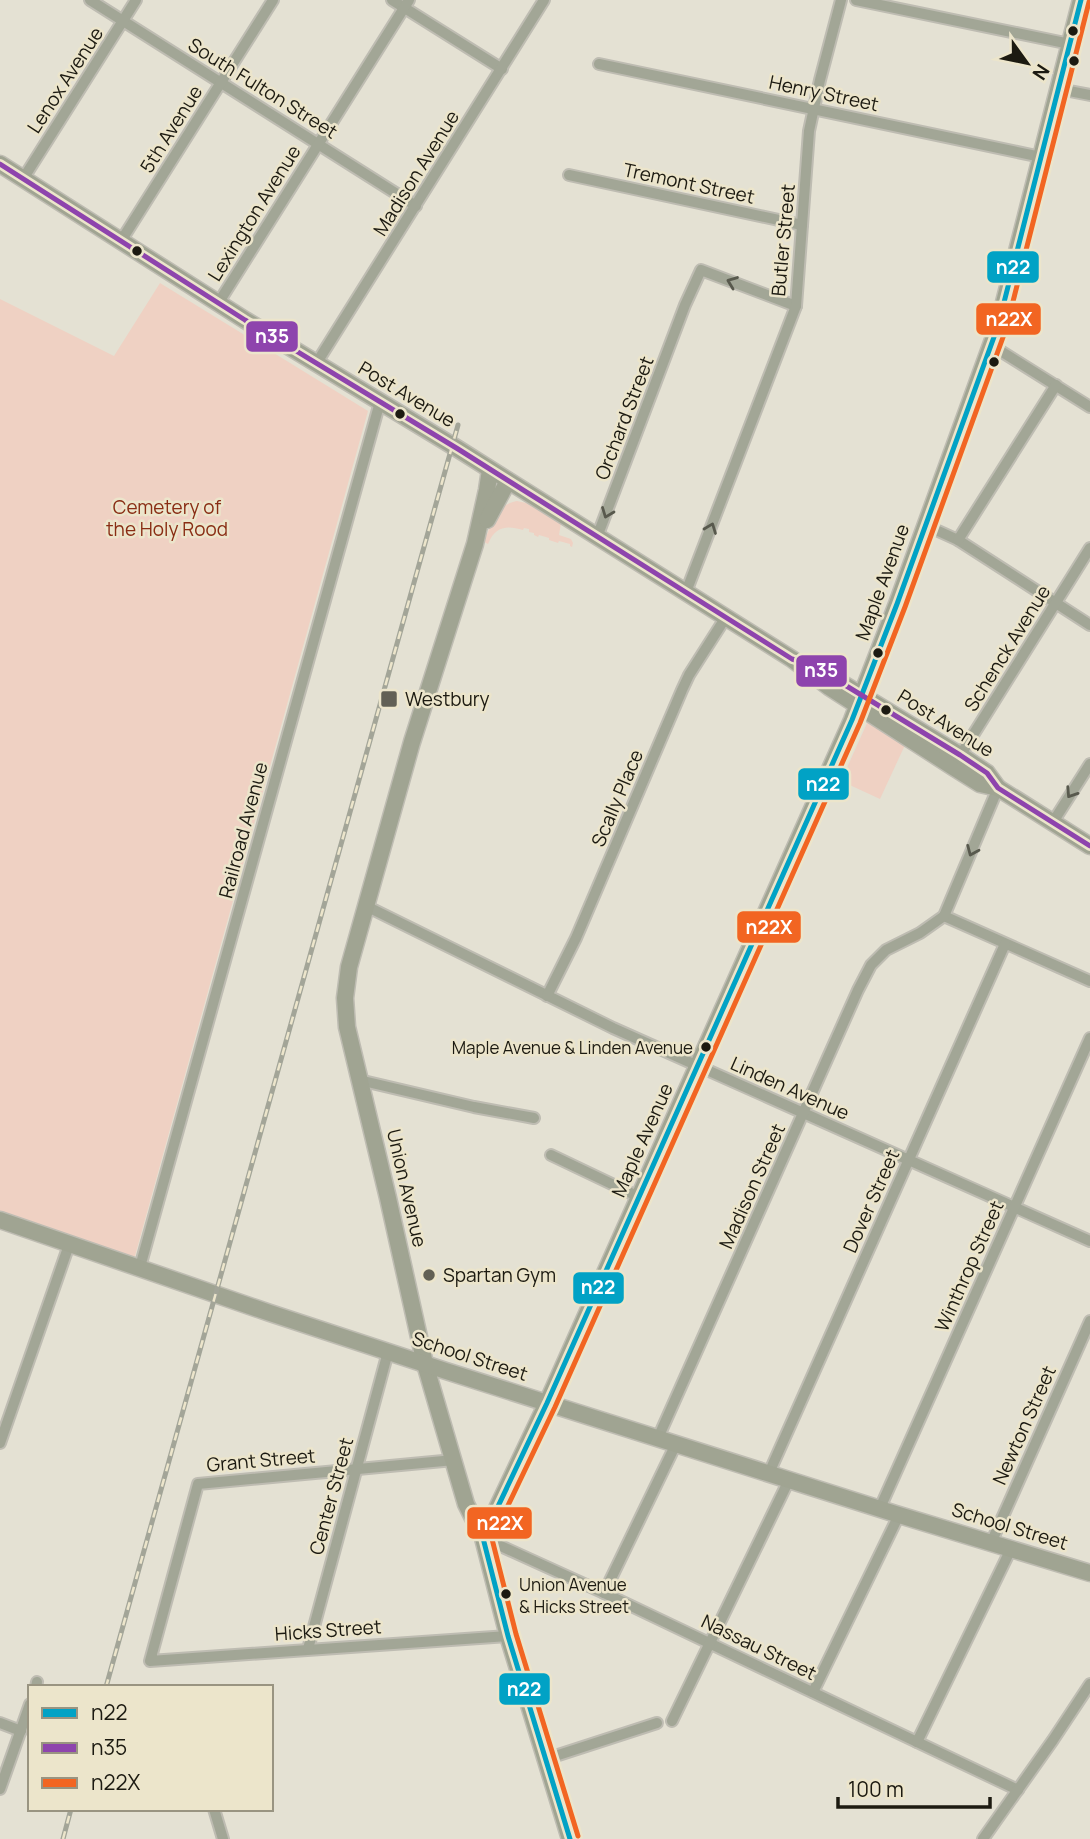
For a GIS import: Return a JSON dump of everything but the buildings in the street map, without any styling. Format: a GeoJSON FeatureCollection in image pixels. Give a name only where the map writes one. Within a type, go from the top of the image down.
{"type":"FeatureCollection","features":[{"type":"Feature","properties":{"kind":"main road","name":"Maple Avenue"},"geometry":{"type":"LineString","coordinates":[[483,1538],[547,1403],[860,700],[998,326],[1082,0]]}},
{"type":"Feature","properties":{"kind":"main road","name":"Post Avenue"},"geometry":{"type":"LineString","coordinates":[[0,164],[316,364],[610,543],[792,659],[812,665],[860,700],[956,761],[981,784],[998,788],[1090,846]]}},
{"type":"Feature","properties":{"kind":"main road","name":"Union Avenue"},"geometry":{"type":"LineString","coordinates":[[490,470],[475,544],[415,733],[349,967],[345,998],[347,1027],[425,1364],[466,1504],[483,1538],[508,1636],[570,1839]]}},
{"type":"Feature","properties":{"kind":"main road","name":"Union Avenue"},"geometry":{"type":"LineString","coordinates":[[475,544],[508,481]]}},
{"type":"Feature","properties":{"kind":"main road","name":"School Street"},"geometry":{"type":"LineString","coordinates":[[0,1220],[425,1364],[1090,1573]]}},
{"type":"Feature","properties":{"kind":"main road"},"geometry":{"type":"LineString","coordinates":[[388,1352],[403,1347],[418,1334]]}},
{"type":"Feature","properties":{"kind":"street","name":"South Fulton Street"},"geometry":{"type":"LineString","coordinates":[[90,0],[416,206]]}},
{"type":"Feature","properties":{"kind":"street","name":"Lenox Avenue"},"geometry":{"type":"LineString","coordinates":[[23,178],[136,0]]}},
{"type":"Feature","properties":{"kind":"street","name":"5th Avenue"},"geometry":{"type":"LineString","coordinates":[[121,240],[273,0]]}},
{"type":"Feature","properties":{"kind":"street"},"geometry":{"type":"LineString","coordinates":[[392,0],[407,4],[502,69]]}},
{"type":"Feature","properties":{"kind":"street","name":"Madison Avenue"},"geometry":{"type":"LineString","coordinates":[[316,364],[544,0]]}},
{"type":"Feature","properties":{"kind":"street","name":"Butler Street"},"geometry":{"type":"LineString","coordinates":[[686,592],[796,306],[809,131],[841,0]]}},
{"type":"Feature","properties":{"kind":"street"},"geometry":{"type":"LineString","coordinates":[[856,0],[1070,44]]}},
{"type":"Feature","properties":{"kind":"street","name":"Lexington Avenue"},"geometry":{"type":"LineString","coordinates":[[219,302],[407,4]]}},
{"type":"Feature","properties":{"kind":"street","name":"Henry Street"},"geometry":{"type":"LineString","coordinates":[[599,64],[1041,157]]}},
{"type":"Feature","properties":{"kind":"street"},"geometry":{"type":"LineString","coordinates":[[1059,89],[1090,96]]}},
{"type":"Feature","properties":{"kind":"street","name":"Tremont Street"},"geometry":{"type":"LineString","coordinates":[[569,175],[802,225]]}},
{"type":"Feature","properties":{"kind":"street","name":"Orchard Street"},"geometry":{"type":"LineString","coordinates":[[597,537],[701,270],[796,306]]}},
{"type":"Feature","properties":{"kind":"street"},"geometry":{"type":"LineString","coordinates":[[991,345],[1090,407]]}},
{"type":"Feature","properties":{"kind":"street"},"geometry":{"type":"LineString","coordinates":[[958,540],[1056,386]]}},
{"type":"Feature","properties":{"kind":"street","name":"Railroad Avenue"},"geometry":{"type":"LineString","coordinates":[[141,1267],[380,402]]}},
{"type":"Feature","properties":{"kind":"street"},"geometry":{"type":"LineString","coordinates":[[925,525],[958,540],[1090,625]]}},
{"type":"Feature","properties":{"kind":"street","name":"Schenck Avenue"},"geometry":{"type":"LineString","coordinates":[[956,761],[1090,548]]}},
{"type":"Feature","properties":{"kind":"street","name":"Scally Place"},"geometry":{"type":"LineString","coordinates":[[547,996],[574,942],[689,675],[726,617]]}},
{"type":"Feature","properties":{"kind":"street"},"geometry":{"type":"LineString","coordinates":[[1052,822],[1090,764]]}},
{"type":"Feature","properties":{"kind":"street"},"geometry":{"type":"LineString","coordinates":[[998,788],[944,916],[1090,981]]}},
{"type":"Feature","properties":{"kind":"street","name":"Linden Avenue"},"geometry":{"type":"LineString","coordinates":[[366,906],[613,1028],[1090,1241]]}},
{"type":"Feature","properties":{"kind":"street","name":"Madison Street"},"geometry":{"type":"LineString","coordinates":[[658,1438],[870,965],[886,950],[920,933],[944,916]]}},
{"type":"Feature","properties":{"kind":"street","name":"Dover Street"},"geometry":{"type":"LineString","coordinates":[[769,1473],[1005,944]]}},
{"type":"Feature","properties":{"kind":"street","name":"Winthrop Street"},"geometry":{"type":"LineString","coordinates":[[880,1508],[1090,1038]]}},
{"type":"Feature","properties":{"kind":"street"},"geometry":{"type":"LineString","coordinates":[[359,1080],[534,1118]]}},
{"type":"Feature","properties":{"kind":"street"},"geometry":{"type":"LineString","coordinates":[[551,1155],[639,1197]]}},
{"type":"Feature","properties":{"kind":"street"},"geometry":{"type":"LineString","coordinates":[[0,1443],[69,1245]]}},
{"type":"Feature","properties":{"kind":"street","name":"Newton Street"},"geometry":{"type":"LineString","coordinates":[[991,1543],[1090,1321]]}},
{"type":"Feature","properties":{"kind":"street","name":"Center Street"},"geometry":{"type":"LineString","coordinates":[[308,1649],[388,1352]]}},
{"type":"Feature","properties":{"kind":"street"},"geometry":{"type":"LineString","coordinates":[[604,1592],[676,1444]]}},
{"type":"Feature","properties":{"kind":"street","name":"Grant Street"},"geometry":{"type":"LineString","coordinates":[[150,1661],[198,1483],[454,1460]]}},
{"type":"Feature","properties":{"kind":"street"},"geometry":{"type":"LineString","coordinates":[[672,1721],[789,1480]]}},
{"type":"Feature","properties":{"kind":"street"},"geometry":{"type":"LineString","coordinates":[[813,1692],[899,1515]]}},
{"type":"Feature","properties":{"kind":"street","name":"Nassau Street"},"geometry":{"type":"LineString","coordinates":[[483,1538],[604,1592],[1018,1790]]}},
{"type":"Feature","properties":{"kind":"street"},"geometry":{"type":"LineString","coordinates":[[917,1742],[1011,1549]]}},
{"type":"Feature","properties":{"kind":"street","name":"Hicks Street"},"geometry":{"type":"LineString","coordinates":[[150,1661],[508,1636]]}},
{"type":"Feature","properties":{"kind":"street"},"geometry":{"type":"LineString","coordinates":[[983,1839],[1090,1685]]}},
{"type":"Feature","properties":{"kind":"street"},"geometry":{"type":"LineString","coordinates":[[0,1790],[28,1710]]}},
{"type":"Feature","properties":{"kind":"street"},"geometry":{"type":"LineString","coordinates":[[0,1723],[21,1731]]}},
{"type":"Feature","properties":{"kind":"street"},"geometry":{"type":"LineString","coordinates":[[546,1759],[657,1723]]}},
{"type":"Feature","properties":{"kind":"street"},"geometry":{"type":"LineString","coordinates":[[215,1811],[223,1839]]}},
{"type":"Feature","properties":{"kind":"green space","name":"Cemetery of the Holy Rood"},"geometry":{"type":"Polygon","coordinates":[[[160,283],[368,411],[135,1256],[129,1259],[0,1212],[0,299],[114,356],[160,283]]]}},
{"type":"Feature","properties":{"kind":"green space"},"geometry":{"type":"Polygon","coordinates":[[[517,501],[526,503],[561,523],[559,535],[571,539],[572,547],[570,544],[558,543],[539,535],[538,537],[524,528],[502,528],[488,544],[484,542],[499,511],[517,501]]]}},
{"type":"Feature","properties":{"kind":"green space"},"geometry":{"type":"Polygon","coordinates":[[[868,721],[905,745],[880,799],[841,781],[868,721]]]}},
{"type":"Feature","properties":{"kind":"railway"},"geometry":{"type":"LineString","coordinates":[[107,1685],[458,425]]}},
{"type":"Feature","properties":{"kind":"railway"},"geometry":{"type":"LineString","coordinates":[[63,1839],[70,1811]]}},
{"type":"Feature","properties":{"kind":"transit line","name":"n22"},"geometry":{"type":"LineString","coordinates":[[483,1538],[547,1403],[852,720],[998,326],[1081,0]]}},
{"type":"Feature","properties":{"kind":"transit line","name":"n22X"},"geometry":{"type":"LineString","coordinates":[[578,1836],[516,1634],[492,1539],[555,1407],[860,723],[1006,329],[1089,2]]}},
{"type":"Feature","properties":{"kind":"transit line","name":"n35"},"geometry":{"type":"LineString","coordinates":[[0,164],[245,320],[458,449],[792,659],[812,665],[960,755],[987,773],[998,788],[1090,846]]}},
{"type":"Feature","properties":{"kind":"transit line","name":"n22"},"geometry":{"type":"LineString","coordinates":[[483,1538],[508,1636],[570,1839]]}},
{"type":"Feature","properties":{"kind":"place","name":"Westbury"},"geometry":{"type":"Point","coordinates":[389,699]}},
{"type":"Feature","properties":{"kind":"place","name":"Maple Avenue & Linden Avenue"},"geometry":{"type":"Point","coordinates":[706,1047]}},
{"type":"Feature","properties":{"kind":"place","name":"Spartan Gym"},"geometry":{"type":"Point","coordinates":[429,1275]}},
{"type":"Feature","properties":{"kind":"place","name":"Union Avenue & Hicks Street"},"geometry":{"type":"Point","coordinates":[506,1594]}}]}
